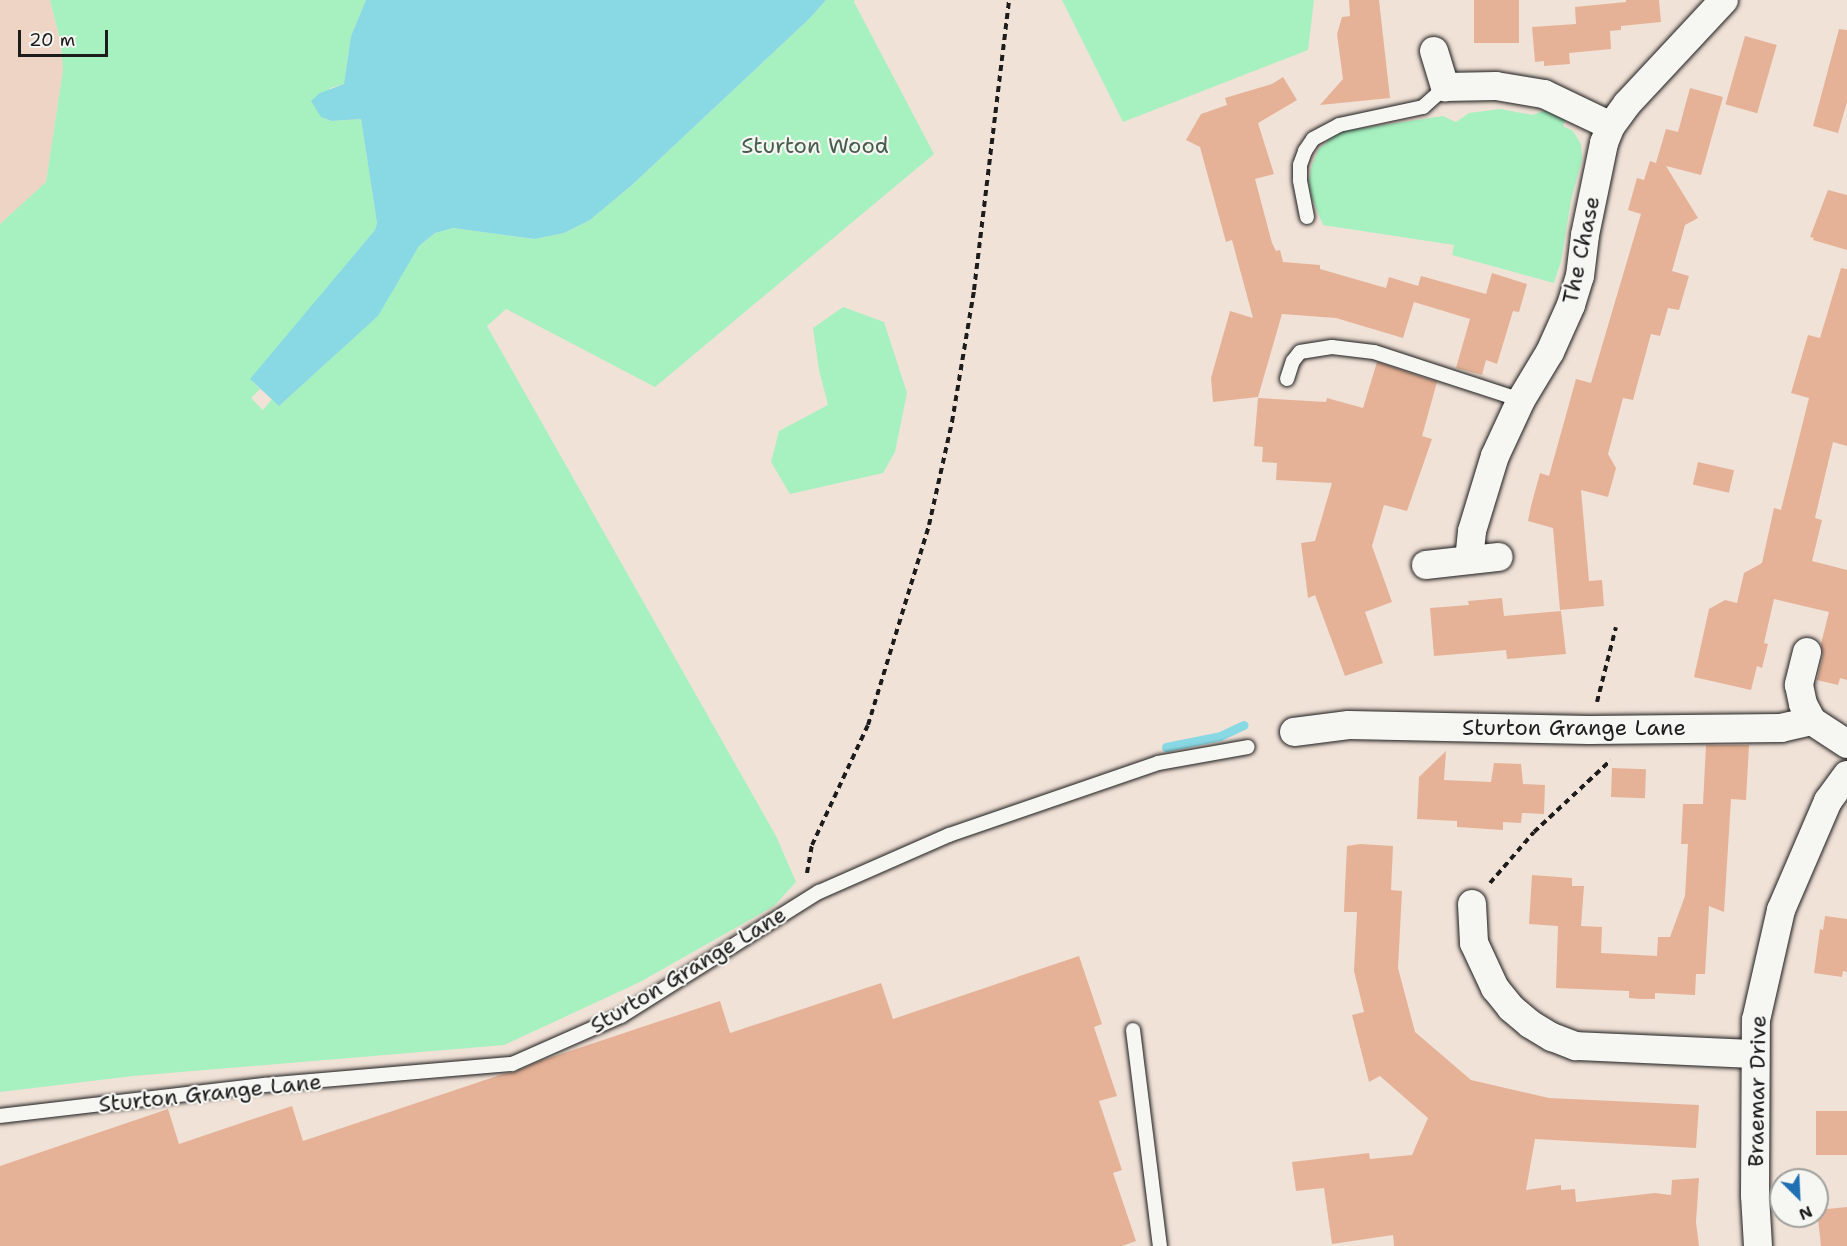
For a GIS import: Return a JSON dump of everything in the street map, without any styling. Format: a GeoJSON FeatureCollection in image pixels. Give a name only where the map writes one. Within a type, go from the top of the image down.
{"type":"FeatureCollection","features":[{"type":"Feature","properties":{"kind":"street","name":"The Chase"},"geometry":{"type":"LineString","coordinates":[[1469,560],[1472,531],[1495,456],[1521,400],[1550,352],[1571,304],[1580,276],[1585,235],[1604,142],[1611,126],[1627,104],[1724,0]]}},
{"type":"Feature","properties":{"kind":"street"},"geometry":{"type":"LineString","coordinates":[[1434,51],[1444,87],[1496,86],[1544,94],[1611,126]]}},
{"type":"Feature","properties":{"kind":"street"},"geometry":{"type":"LineString","coordinates":[[1426,565],[1499,557]]}},
{"type":"Feature","properties":{"kind":"street"},"geometry":{"type":"LineString","coordinates":[[1807,652],[1799,685],[1803,704],[1812,720],[1847,744]]}},
{"type":"Feature","properties":{"kind":"street","name":"Sturton Grange Lane"},"geometry":{"type":"LineString","coordinates":[[1294,732],[1349,725],[1589,730],[1781,728],[1812,720]]}},
{"type":"Feature","properties":{"kind":"street","name":"Braemar Drive"},"geometry":{"type":"LineString","coordinates":[[1758,1246],[1755,1195],[1756,1020],[1781,910],[1828,801],[1847,775]]}},
{"type":"Feature","properties":{"kind":"street"},"geometry":{"type":"LineString","coordinates":[[1472,904],[1474,943],[1495,988],[1511,1008],[1530,1024],[1552,1037],[1576,1046],[1755,1054]]}},
{"type":"Feature","properties":{"kind":"lane"},"geometry":{"type":"LineString","coordinates":[[1307,217],[1300,180],[1300,165],[1313,139],[1339,125],[1423,107],[1444,87]]}},
{"type":"Feature","properties":{"kind":"lane"},"geometry":{"type":"LineString","coordinates":[[1287,379],[1293,361],[1300,352],[1332,348],[1374,352],[1521,400]]}},
{"type":"Feature","properties":{"kind":"lane","name":"Sturton Grange Lane"},"geometry":{"type":"LineString","coordinates":[[0,1116],[265,1085],[512,1064],[621,1016],[819,892],[949,835],[1158,763],[1248,747]]}},
{"type":"Feature","properties":{"kind":"lane"},"geometry":{"type":"LineString","coordinates":[[1133,1030],[1160,1246]]}},
{"type":"Feature","properties":{"kind":"path"},"geometry":{"type":"LineString","coordinates":[[801,904],[812,846],[868,725],[931,514],[952,422],[974,290],[1009,0]]}},
{"type":"Feature","properties":{"kind":"path"},"geometry":{"type":"LineString","coordinates":[[1589,730],[1616,627]]}},
{"type":"Feature","properties":{"kind":"path"},"geometry":{"type":"LineString","coordinates":[[1472,904],[1534,832],[1644,730]]}},
{"type":"Feature","properties":{"kind":"shaded area"},"geometry":{"type":"Polygon","coordinates":[[[0,0],[50,0],[61,44],[63,70],[46,182],[0,224],[0,0]]]}},
{"type":"Feature","properties":{"kind":"green space","name":"Sturton Wood"},"geometry":{"type":"Polygon","coordinates":[[[50,0],[366,0],[351,36],[344,84],[330,88],[321,117],[332,121],[361,119],[377,223],[375,230],[251,380],[260,389],[251,398],[263,410],[272,399],[280,405],[377,316],[419,246],[435,233],[453,228],[535,239],[564,233],[590,220],[632,185],[809,19],[826,0],[855,0],[854,2],[934,154],[655,387],[506,309],[487,326],[776,836],[796,882],[774,906],[640,982],[504,1045],[133,1076],[0,1092],[0,224],[46,182],[63,70],[61,44],[50,0]]]}},
{"type":"Feature","properties":{"kind":"green space"},"geometry":{"type":"Polygon","coordinates":[[[1062,0],[1314,0],[1308,50],[1123,122],[1062,0]]]}},
{"type":"Feature","properties":{"kind":"green space"},"geometry":{"type":"Polygon","coordinates":[[[1500,109],[1533,115],[1545,110],[1565,120],[1563,126],[1573,131],[1581,144],[1582,159],[1571,200],[1561,261],[1554,283],[1452,255],[1454,245],[1323,225],[1311,196],[1309,181],[1318,150],[1330,139],[1344,131],[1443,116],[1456,122],[1469,113],[1500,109]]]}},
{"type":"Feature","properties":{"kind":"green space"},"geometry":{"type":"Polygon","coordinates":[[[843,307],[884,322],[907,393],[895,452],[883,473],[790,494],[771,462],[779,431],[828,405],[819,370],[813,328],[843,307]]]}},
{"type":"Feature","properties":{"kind":"water"},"geometry":{"type":"Polygon","coordinates":[[[366,0],[826,0],[809,19],[632,185],[590,220],[564,233],[535,239],[453,228],[435,233],[419,246],[378,316],[279,406],[250,379],[375,230],[377,223],[361,119],[332,121],[321,117],[311,101],[320,93],[344,84],[351,36],[366,0]]]}},
{"type":"Feature","properties":{"kind":"building"},"geometry":{"type":"Polygon","coordinates":[[[1349,0],[1379,0],[1390,98],[1320,105],[1343,79],[1337,34],[1342,17],[1350,16],[1349,0]]]}},
{"type":"Feature","properties":{"kind":"building"},"geometry":{"type":"Polygon","coordinates":[[[1474,0],[1519,0],[1519,43],[1474,43],[1474,0]]]}},
{"type":"Feature","properties":{"kind":"building"},"geometry":{"type":"Polygon","coordinates":[[[1626,0],[1659,0],[1661,22],[1621,26],[1621,30],[1610,31],[1611,49],[1569,53],[1570,64],[1544,66],[1544,61],[1535,62],[1532,27],[1576,24],[1575,7],[1626,2],[1626,0]]]}},
{"type":"Feature","properties":{"kind":"building"},"geometry":{"type":"Polygon","coordinates":[[[1839,29],[1847,30],[1847,102],[1838,133],[1813,126],[1839,29]]]}},
{"type":"Feature","properties":{"kind":"building"},"geometry":{"type":"Polygon","coordinates":[[[1745,36],[1777,45],[1757,113],[1725,104],[1745,36]]]}},
{"type":"Feature","properties":{"kind":"building"},"geometry":{"type":"Polygon","coordinates":[[[1283,77],[1297,100],[1258,123],[1274,174],[1255,179],[1272,243],[1276,251],[1280,250],[1283,262],[1320,265],[1320,269],[1386,288],[1389,277],[1418,286],[1421,276],[1486,294],[1492,273],[1527,284],[1519,312],[1513,311],[1497,364],[1486,360],[1482,375],[1456,368],[1470,319],[1414,302],[1403,338],[1336,318],[1282,314],[1258,397],[1213,402],[1211,378],[1230,311],[1253,318],[1232,240],[1226,242],[1200,147],[1186,140],[1201,114],[1227,105],[1225,98],[1272,84],[1283,77]]]}},
{"type":"Feature","properties":{"kind":"building"},"geometry":{"type":"Polygon","coordinates":[[[1690,88],[1723,97],[1701,175],[1666,166],[1698,218],[1685,225],[1672,271],[1689,276],[1679,310],[1668,308],[1660,336],[1651,334],[1633,400],[1623,398],[1608,454],[1616,468],[1608,497],[1581,490],[1589,581],[1602,580],[1604,606],[1560,610],[1553,528],[1528,521],[1531,506],[1540,473],[1549,476],[1576,379],[1591,383],[1641,214],[1628,210],[1637,178],[1644,180],[1650,161],[1656,163],[1666,129],[1678,132],[1690,88]]]}},
{"type":"Feature","properties":{"kind":"building"},"geometry":{"type":"Polygon","coordinates":[[[1828,190],[1847,195],[1847,250],[1813,240],[1814,238],[1810,237],[1828,190]]]}},
{"type":"Feature","properties":{"kind":"building"},"geometry":{"type":"Polygon","coordinates":[[[1841,268],[1847,269],[1847,446],[1833,442],[1815,518],[1822,520],[1812,561],[1847,570],[1847,680],[1840,678],[1838,685],[1817,680],[1823,656],[1821,644],[1829,612],[1774,599],[1764,643],[1768,644],[1762,668],[1757,666],[1751,690],[1694,677],[1709,609],[1725,600],[1737,603],[1744,573],[1762,563],[1774,508],[1781,510],[1809,398],[1791,393],[1808,335],[1820,338],[1841,268]]]}},
{"type":"Feature","properties":{"kind":"building"},"geometry":{"type":"Polygon","coordinates":[[[1377,362],[1437,382],[1422,436],[1432,439],[1407,511],[1384,505],[1372,546],[1392,602],[1365,612],[1383,663],[1345,676],[1315,595],[1308,598],[1301,543],[1315,541],[1332,483],[1276,480],[1277,463],[1262,462],[1263,447],[1254,446],[1258,398],[1326,402],[1327,398],[1363,408],[1377,362]]]}},
{"type":"Feature","properties":{"kind":"building"},"geometry":{"type":"Polygon","coordinates":[[[1698,462],[1734,470],[1729,493],[1693,484],[1698,462]]]}},
{"type":"Feature","properties":{"kind":"building"},"geometry":{"type":"Polygon","coordinates":[[[1502,598],[1504,616],[1561,611],[1566,654],[1507,659],[1506,650],[1434,656],[1430,608],[1469,605],[1468,601],[1502,598]]]}},
{"type":"Feature","properties":{"kind":"building"},"geometry":{"type":"Polygon","coordinates":[[[1706,745],[1749,745],[1746,800],[1731,799],[1724,912],[1709,906],[1705,974],[1696,974],[1695,995],[1655,993],[1655,999],[1642,999],[1629,998],[1629,991],[1556,988],[1558,926],[1529,924],[1532,875],[1572,878],[1572,886],[1584,886],[1581,926],[1602,927],[1601,953],[1657,956],[1658,937],[1670,937],[1685,896],[1688,844],[1681,844],[1683,804],[1703,804],[1706,745]]]}},
{"type":"Feature","properties":{"kind":"building"},"geometry":{"type":"Polygon","coordinates":[[[1446,751],[1444,780],[1491,782],[1494,763],[1521,764],[1523,784],[1545,785],[1544,814],[1522,813],[1521,823],[1503,822],[1503,830],[1457,827],[1457,821],[1417,819],[1419,777],[1446,751]]]}},
{"type":"Feature","properties":{"kind":"building"},"geometry":{"type":"Polygon","coordinates":[[[1612,768],[1646,769],[1645,798],[1611,797],[1612,768]]]}},
{"type":"Feature","properties":{"kind":"building"},"geometry":{"type":"Polygon","coordinates":[[[1360,844],[1393,846],[1391,890],[1402,891],[1398,968],[1415,1032],[1471,1080],[1549,1098],[1699,1105],[1696,1148],[1535,1139],[1526,1190],[1561,1185],[1561,1190],[1575,1189],[1576,1202],[1655,1193],[1671,1195],[1672,1180],[1699,1178],[1696,1222],[1699,1246],[1394,1246],[1393,1235],[1332,1244],[1324,1188],[1296,1191],[1292,1162],[1369,1153],[1370,1159],[1412,1155],[1428,1118],[1380,1076],[1369,1082],[1352,1015],[1364,1012],[1354,971],[1357,912],[1344,912],[1345,887],[1347,846],[1360,844]]]}},
{"type":"Feature","properties":{"kind":"building"},"geometry":{"type":"Polygon","coordinates":[[[1825,916],[1847,919],[1847,972],[1843,971],[1842,977],[1814,973],[1820,929],[1823,930],[1825,916]]]}},
{"type":"Feature","properties":{"kind":"building"},"geometry":{"type":"Polygon","coordinates":[[[1079,956],[1102,1024],[1094,1027],[1117,1096],[1099,1101],[1122,1170],[1113,1173],[1136,1241],[1122,1246],[0,1246],[0,1166],[168,1109],[179,1144],[292,1106],[303,1141],[503,1074],[515,1072],[540,1061],[720,1001],[730,1033],[881,983],[893,1019],[1079,956]]]}},
{"type":"Feature","properties":{"kind":"building"},"geometry":{"type":"Polygon","coordinates":[[[1816,1111],[1847,1111],[1847,1155],[1816,1155],[1816,1111]]]}},
{"type":"Feature","properties":{"kind":"building"},"geometry":{"type":"Polygon","coordinates":[[[1847,1207],[1847,1246],[1821,1246],[1819,1228],[1829,1228],[1829,1209],[1847,1207]]]}},
{"type":"Feature","properties":{"kind":"waterway"},"geometry":{"type":"LineString","coordinates":[[1166,747],[1220,736],[1244,725]]}}]}
